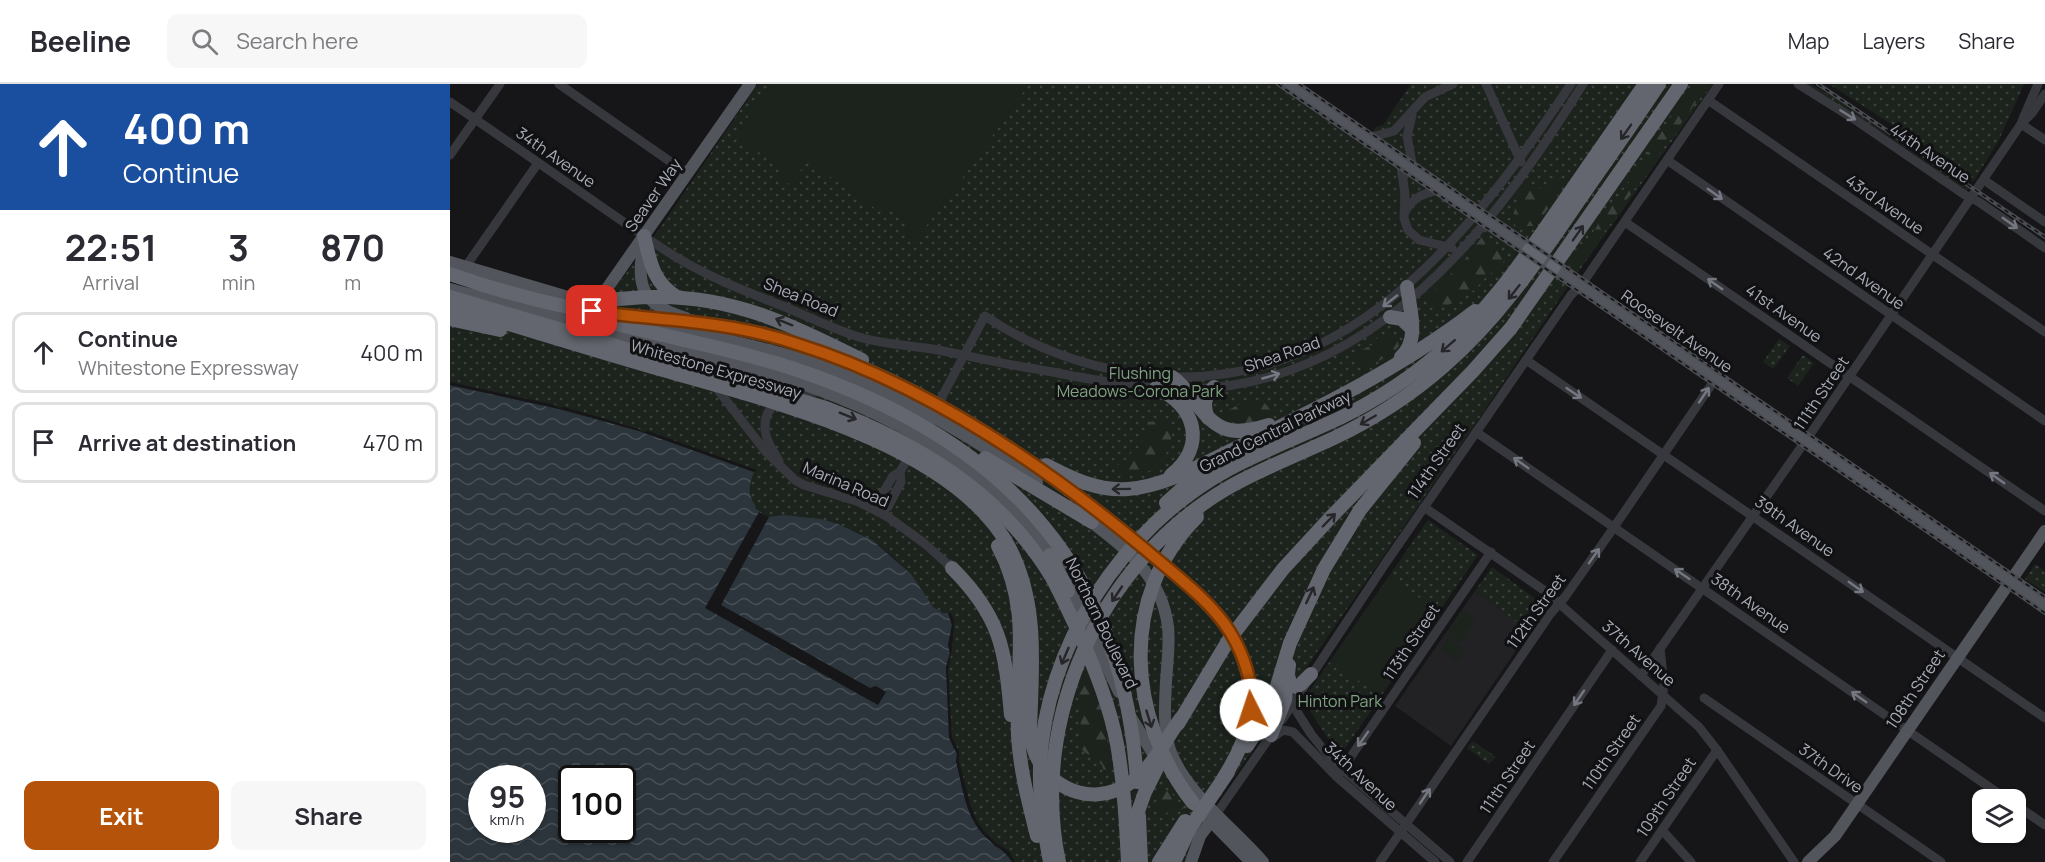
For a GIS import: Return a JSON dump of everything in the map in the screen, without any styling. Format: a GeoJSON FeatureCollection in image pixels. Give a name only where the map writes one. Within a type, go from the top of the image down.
{"type":"FeatureCollection","features":[{"type":"Feature","properties":{"kind":"highway","name":"Grand Central Parkway"},"geometry":{"type":"LineString","coordinates":[[1050,862],[1040,791],[1040,756],[1045,722],[1064,656],[1103,586],[1139,540],[1180,501],[1228,470],[1353,412],[1429,362],[1463,332],[1515,272],[1645,84]]}},
{"type":"Feature","properties":{"kind":"highway","name":"Grand Central Parkway"},"geometry":{"type":"LineString","coordinates":[[1059,862],[1052,809],[1053,757],[1056,735],[1066,696],[1087,644],[1124,584],[1161,540],[1204,503],[1254,474],[1337,437],[1377,415],[1424,382],[1467,345],[1520,286],[1659,84]]}},
{"type":"Feature","properties":{"kind":"highway"},"geometry":{"type":"LineString","coordinates":[[1174,862],[1190,828],[1267,715],[1287,650],[1315,584],[1355,516],[1482,363],[1531,300],[1680,84]]}},
{"type":"Feature","properties":{"kind":"highway"},"geometry":{"type":"LineString","coordinates":[[644,236],[652,270],[657,280],[665,289],[681,298]]}},
{"type":"Feature","properties":{"kind":"highway"},"geometry":{"type":"LineString","coordinates":[[991,480],[1077,481],[1092,486],[1122,489],[1155,484],[1176,477],[1325,404],[1399,363],[1491,297],[1515,272]]}},
{"type":"Feature","properties":{"kind":"highway","name":"Whitestone Expressway"},"geometry":{"type":"LineString","coordinates":[[450,274],[551,309],[722,326],[810,348],[852,364],[923,397],[964,420],[991,480],[957,492],[931,472],[879,443],[826,420],[450,306]]}},
{"type":"Feature","properties":{"kind":"highway"},"geometry":{"type":"LineString","coordinates":[[1367,381],[1404,354],[1411,341],[1412,329],[1407,287]]}},
{"type":"Feature","properties":{"kind":"highway"},"geometry":{"type":"LineString","coordinates":[[450,297],[785,394],[837,412],[880,430],[949,469],[991,480],[1092,522]]}},
{"type":"Feature","properties":{"kind":"highway"},"geometry":{"type":"LineString","coordinates":[[593,303],[648,297],[681,298],[759,313],[801,329],[883,371],[964,420]]}},
{"type":"Feature","properties":{"kind":"highway"},"geometry":{"type":"LineString","coordinates":[[551,309],[775,363],[827,382],[941,432],[991,480],[1020,499],[1043,524],[1081,579],[1105,632],[1125,697],[1136,765],[1141,862]]}},
{"type":"Feature","properties":{"kind":"highway"},"geometry":{"type":"LineString","coordinates":[[1389,317],[1402,320],[1412,329]]}},
{"type":"Feature","properties":{"kind":"highway"},"geometry":{"type":"LineString","coordinates":[[450,319],[624,359]]}},
{"type":"Feature","properties":{"kind":"highway"},"geometry":{"type":"LineString","coordinates":[[991,480],[1003,538],[1024,583],[1032,628],[1030,729],[1033,751],[1049,776],[1061,785],[1077,792],[1104,794],[1116,791],[1132,782],[1147,768],[1181,718],[1228,640],[1283,569],[1482,363]]}},
{"type":"Feature","properties":{"kind":"highway"},"geometry":{"type":"LineString","coordinates":[[1172,377],[1185,389],[1211,422],[1221,428],[1231,430],[1251,430],[1325,404]]}},
{"type":"Feature","properties":{"kind":"highway"},"geometry":{"type":"LineString","coordinates":[[1211,422],[1205,404],[1208,394],[1214,387]]}},
{"type":"Feature","properties":{"kind":"highway"},"geometry":{"type":"LineString","coordinates":[[1155,484],[1168,477],[1183,463],[1190,452],[1192,440],[1191,423],[1186,411],[1171,396],[1156,388]]}},
{"type":"Feature","properties":{"kind":"highway"},"geometry":{"type":"LineString","coordinates":[[1103,586],[1129,545],[1177,492],[1206,468],[1254,440]]}},
{"type":"Feature","properties":{"kind":"highway"},"geometry":{"type":"LineString","coordinates":[[1196,799],[1154,747],[1144,702],[1140,667],[1142,631],[1149,597],[1166,558],[1188,527],[1212,504],[1254,474]]}},
{"type":"Feature","properties":{"kind":"highway"},"geometry":{"type":"LineString","coordinates":[[991,480],[1118,535],[1175,575],[1220,618],[1235,640],[1243,658],[1251,694],[1250,720],[1240,750],[1223,779]]}},
{"type":"Feature","properties":{"kind":"highway"},"geometry":{"type":"LineString","coordinates":[[991,480],[1016,528],[1078,615]]}},
{"type":"Feature","properties":{"kind":"highway"},"geometry":{"type":"LineString","coordinates":[[991,480],[989,530],[1002,554],[1018,603],[1021,634],[1018,740],[1032,816]]}},
{"type":"Feature","properties":{"kind":"highway"},"geometry":{"type":"LineString","coordinates":[[1050,555],[1091,645],[1114,704],[1121,733],[1128,862]]}},
{"type":"Feature","properties":{"kind":"highway"},"geometry":{"type":"LineString","coordinates":[[952,568],[979,597],[999,634],[1007,667],[1015,748],[1044,862]]}},
{"type":"Feature","properties":{"kind":"highway"},"geometry":{"type":"LineString","coordinates":[[1268,740],[1286,700],[1296,627]]}},
{"type":"Feature","properties":{"kind":"highway"},"geometry":{"type":"LineString","coordinates":[[1159,862],[1237,742],[1244,719],[1247,697],[1247,678],[1243,658]]}},
{"type":"Feature","properties":{"kind":"highway"},"geometry":{"type":"LineString","coordinates":[[1288,682],[1296,687],[1311,674]]}},
{"type":"Feature","properties":{"kind":"highway"},"geometry":{"type":"LineString","coordinates":[[1288,682],[1292,704]]}},
{"type":"Feature","properties":{"kind":"highway"},"geometry":{"type":"LineString","coordinates":[[1122,862],[1145,792],[1181,718]]}},
{"type":"Feature","properties":{"kind":"main road","name":"Seaver Way"},"geometry":{"type":"LineString","coordinates":[[585,325],[593,303],[644,236],[750,84]]}},
{"type":"Feature","properties":{"kind":"main road","name":"Roosevelt Avenue"},"geometry":{"type":"LineString","coordinates":[[1289,84],[2045,606]]}},
{"type":"Feature","properties":{"kind":"main road"},"geometry":{"type":"LineString","coordinates":[[644,236],[639,272],[648,297],[660,308],[824,366]]}},
{"type":"Feature","properties":{"kind":"main road","name":"Northern Boulevard"},"geometry":{"type":"LineString","coordinates":[[450,262],[667,326],[778,352],[824,366],[872,387],[937,420],[991,480],[1050,555]]}},
{"type":"Feature","properties":{"kind":"main road","name":"Northern Boulevard"},"geometry":{"type":"LineString","coordinates":[[450,289],[551,309],[585,325],[764,372],[824,393],[862,409],[935,447],[991,480]]}},
{"type":"Feature","properties":{"kind":"main road","name":"Northern Boulevard"},"geometry":{"type":"LineString","coordinates":[[1092,522],[1118,535],[1154,582],[1163,603],[1168,633],[1165,726],[1172,770]]}},
{"type":"Feature","properties":{"kind":"main road","name":"108th Street"},"geometry":{"type":"LineString","coordinates":[[1808,862],[1828,844],[2045,531]]}},
{"type":"Feature","properties":{"kind":"main road","name":"Northern Boulevard"},"geometry":{"type":"LineString","coordinates":[[1091,645],[1132,721],[1154,747]]}},
{"type":"Feature","properties":{"kind":"main road"},"geometry":{"type":"LineString","coordinates":[[1196,799],[1251,862]]}},
{"type":"Feature","properties":{"kind":"main road"},"geometry":{"type":"LineString","coordinates":[[1210,814],[1263,862]]}},
{"type":"Feature","properties":{"kind":"main road","name":"114th Street"},"geometry":{"type":"LineString","coordinates":[[1191,862],[1198,839],[1210,814]]}},
{"type":"Feature","properties":{"kind":"main road"},"geometry":{"type":"LineString","coordinates":[[1819,862],[1828,844]]}},
{"type":"Feature","properties":{"kind":"street"},"geometry":{"type":"LineString","coordinates":[[450,155],[500,84]]}},
{"type":"Feature","properties":{"kind":"street"},"geometry":{"type":"LineString","coordinates":[[559,84],[688,174]]}},
{"type":"Feature","properties":{"kind":"street"},"geometry":{"type":"LineString","coordinates":[[1368,138],[1394,131],[1425,97],[1453,84]]}},
{"type":"Feature","properties":{"kind":"street"},"geometry":{"type":"LineString","coordinates":[[1486,84],[1519,158],[1527,167]]}},
{"type":"Feature","properties":{"kind":"street","name":"Shea Road"},"geometry":{"type":"LineString","coordinates":[[963,356],[985,316],[1024,340],[1062,356],[1118,371],[1172,377],[1207,376],[1232,373],[1298,354],[1350,328],[1379,309],[1407,287],[1448,247],[1519,158],[1571,84]]}},
{"type":"Feature","properties":{"kind":"street","name":"Shea Road"},"geometry":{"type":"LineString","coordinates":[[644,236],[677,258],[718,279],[857,336],[1156,388],[1214,387],[1253,381],[1307,363],[1349,343],[1409,302],[1462,250],[1527,167],[1584,84]]}},
{"type":"Feature","properties":{"kind":"street","name":"114th Street"},"geometry":{"type":"LineString","coordinates":[[1210,814],[1268,740],[1476,432],[1571,295],[1582,285],[1719,84]]}},
{"type":"Feature","properties":{"kind":"street","name":"44th Avenue"},"geometry":{"type":"LineString","coordinates":[[1798,84],[2045,248]]}},
{"type":"Feature","properties":{"kind":"street","name":"111th Street"},"geometry":{"type":"LineString","coordinates":[[1641,676],[1972,198],[2021,124],[2038,84]]}},
{"type":"Feature","properties":{"kind":"street","name":"111th Street"},"geometry":{"type":"LineString","coordinates":[[2021,124],[2045,94]]}},
{"type":"Feature","properties":{"kind":"street","name":"43rd Avenue"},"geometry":{"type":"LineString","coordinates":[[1708,100],[2045,332]]}},
{"type":"Feature","properties":{"kind":"street","name":"34th Avenue"},"geometry":{"type":"LineString","coordinates":[[450,102],[644,236]]}},
{"type":"Feature","properties":{"kind":"street"},"geometry":{"type":"LineString","coordinates":[[1413,110],[1407,136],[1413,168]]}},
{"type":"Feature","properties":{"kind":"street"},"geometry":{"type":"LineString","coordinates":[[2021,124],[2045,140]]}},
{"type":"Feature","properties":{"kind":"street"},"geometry":{"type":"LineString","coordinates":[[1400,159],[1405,194],[1406,226],[1415,237],[1423,241],[1462,250]]}},
{"type":"Feature","properties":{"kind":"street","name":"42nd Avenue"},"geometry":{"type":"LineString","coordinates":[[1667,160],[2045,421]]}},
{"type":"Feature","properties":{"kind":"street"},"geometry":{"type":"LineString","coordinates":[[466,266],[538,163]]}},
{"type":"Feature","properties":{"kind":"street"},"geometry":{"type":"LineString","coordinates":[[1984,180],[2045,222]]}},
{"type":"Feature","properties":{"kind":"street"},"geometry":{"type":"LineString","coordinates":[[1404,214],[1410,202],[1416,197],[1443,189]]}},
{"type":"Feature","properties":{"kind":"street","name":"41st Avenue"},"geometry":{"type":"LineString","coordinates":[[1625,222],[2045,512]]}},
{"type":"Feature","properties":{"kind":"street"},"geometry":{"type":"LineString","coordinates":[[450,312],[551,309]]}},
{"type":"Feature","properties":{"kind":"street","name":"Marina Road"},"geometry":{"type":"LineString","coordinates":[[679,350],[699,367],[772,460],[795,480],[804,485],[848,498],[878,512],[916,537],[952,568]]}},
{"type":"Feature","properties":{"kind":"street"},"geometry":{"type":"LineString","coordinates":[[878,512],[878,501],[893,476],[900,472],[963,356]]}},
{"type":"Feature","properties":{"kind":"street","name":"39th Avenue"},"geometry":{"type":"LineString","coordinates":[[1526,360],[2045,718]]}},
{"type":"Feature","properties":{"kind":"street","name":"112th Street"},"geometry":{"type":"LineString","coordinates":[[1380,862],[1716,378]]}},
{"type":"Feature","properties":{"kind":"street","name":"Marina Road"},"geometry":{"type":"LineString","coordinates":[[785,471],[766,436],[770,412],[779,400],[790,394],[809,391],[824,393]]}},
{"type":"Feature","properties":{"kind":"street","name":"38th Avenue"},"geometry":{"type":"LineString","coordinates":[[1476,432],[1992,789]]}},
{"type":"Feature","properties":{"kind":"street","name":"37th Avenue"},"geometry":{"type":"LineString","coordinates":[[1425,507],[1560,603],[1699,727],[1794,862]]}},
{"type":"Feature","properties":{"kind":"street","name":"113th Street"},"geometry":{"type":"LineString","coordinates":[[1340,773],[1491,552]]}},
{"type":"Feature","properties":{"kind":"street","name":"110th Street"},"geometry":{"type":"LineString","coordinates":[[1553,862],[1660,706],[1664,685],[1660,648]]}},
{"type":"Feature","properties":{"kind":"street","name":"111th Street"},"geometry":{"type":"LineString","coordinates":[[1467,862],[1612,650]]}},
{"type":"Feature","properties":{"kind":"street","name":"37th Drive"},"geometry":{"type":"LineString","coordinates":[[1704,698],[1856,803],[1928,858],[1941,862]]}},
{"type":"Feature","properties":{"kind":"street","name":"34th Avenue"},"geometry":{"type":"LineString","coordinates":[[1292,704],[1340,773]]}},
{"type":"Feature","properties":{"kind":"street","name":"34th Avenue"},"geometry":{"type":"LineString","coordinates":[[1268,740],[1279,732],[1291,731],[1403,828],[1450,862]]}},
{"type":"Feature","properties":{"kind":"street","name":"109th Street"},"geometry":{"type":"LineString","coordinates":[[1640,862],[1717,750]]}},
{"type":"Feature","properties":{"kind":"street"},"geometry":{"type":"LineString","coordinates":[[2026,812],[2045,825]]}},
{"type":"Feature","properties":{"kind":"street","name":"34th Avenue"},"geometry":{"type":"LineString","coordinates":[[1403,828],[1435,862]]}},
{"type":"Feature","properties":{"kind":"street"},"geometry":{"type":"LineString","coordinates":[[1662,830],[1691,862]]}},
{"type":"Feature","properties":{"kind":"shaded area"},"geometry":{"type":"Polygon","coordinates":[[[1475,591],[1529,631],[1451,746],[1395,706],[1475,591]]]}},
{"type":"Feature","properties":{"kind":"green space","name":"Flushing Meadows-Corona Park"},"geometry":{"type":"Polygon","coordinates":[[[758,84],[1289,84],[1368,138],[1376,127],[1383,125],[1411,84],[1713,84],[1566,289],[1299,678],[1271,724],[1198,829],[1186,862],[1012,862],[1006,852],[995,846],[975,822],[953,747],[946,667],[948,614],[935,608],[926,599],[909,573],[881,547],[852,530],[836,524],[804,517],[769,517],[755,508],[751,497],[750,485],[754,472],[560,409],[450,385],[450,294],[584,329],[658,231],[758,84]]]}},
{"type":"Feature","properties":{"kind":"green space"},"geometry":{"type":"Polygon","coordinates":[[[770,84],[1029,84],[915,241],[905,233],[910,224],[890,210],[878,207],[876,209],[815,166],[817,164],[807,157],[798,169],[807,174],[804,177],[801,176],[794,187],[777,175],[782,168],[735,136],[770,84]]]}},
{"type":"Feature","properties":{"kind":"green space"},"geometry":{"type":"Polygon","coordinates":[[[1692,84],[1709,84],[1582,263],[1575,268],[1572,261],[1632,178],[1692,84]]]}},
{"type":"Feature","properties":{"kind":"green space"},"geometry":{"type":"Polygon","coordinates":[[[1805,84],[1811,84],[1836,99],[1969,188],[1967,191],[1887,135],[1805,84]]]}},
{"type":"Feature","properties":{"kind":"green space"},"geometry":{"type":"Polygon","coordinates":[[[1829,84],[2024,84],[1998,142],[1973,182],[1971,176],[1966,172],[1829,84]]]}},
{"type":"Feature","properties":{"kind":"green space"},"geometry":{"type":"Polygon","coordinates":[[[1559,178],[1562,180],[1559,192],[1542,216],[1533,226],[1516,226],[1513,217],[1523,185],[1531,184],[1544,191],[1559,178]]]}},
{"type":"Feature","properties":{"kind":"green space"},"geometry":{"type":"Polygon","coordinates":[[[1482,237],[1492,241],[1506,254],[1503,262],[1470,293],[1450,304],[1434,309],[1427,303],[1430,294],[1462,263],[1482,237]]]}},
{"type":"Feature","properties":{"kind":"green space"},"geometry":{"type":"Polygon","coordinates":[[[1447,254],[1450,258],[1416,291],[1413,290],[1412,287],[1416,282],[1447,254]]]}},
{"type":"Feature","properties":{"kind":"green space"},"geometry":{"type":"Polygon","coordinates":[[[1384,335],[1395,339],[1399,346],[1396,350],[1366,368],[1355,364],[1354,356],[1357,352],[1372,345],[1376,339],[1384,335]]]}},
{"type":"Feature","properties":{"kind":"green space"},"geometry":{"type":"Polygon","coordinates":[[[1779,339],[1790,346],[1773,369],[1763,362],[1779,339]]]}},
{"type":"Feature","properties":{"kind":"green space"},"geometry":{"type":"Polygon","coordinates":[[[1803,355],[1814,363],[1798,386],[1787,378],[1803,355]]]}},
{"type":"Feature","properties":{"kind":"green space"},"geometry":{"type":"Polygon","coordinates":[[[1249,399],[1263,402],[1268,406],[1272,413],[1267,420],[1238,423],[1222,418],[1221,414],[1249,399]]]}},
{"type":"Feature","properties":{"kind":"green space"},"geometry":{"type":"Polygon","coordinates":[[[1167,420],[1172,436],[1165,457],[1153,469],[1143,474],[1115,475],[1115,467],[1127,459],[1133,450],[1140,448],[1148,422],[1167,420]]]}},
{"type":"Feature","properties":{"kind":"green space","name":"Hinton Park"},"geometry":{"type":"Polygon","coordinates":[[[1428,520],[1478,555],[1344,750],[1340,752],[1327,737],[1303,700],[1428,520]]]}},
{"type":"Feature","properties":{"kind":"green space"},"geometry":{"type":"Polygon","coordinates":[[[2035,564],[2045,571],[2045,592],[2025,579],[2035,564]]]}},
{"type":"Feature","properties":{"kind":"green space"},"geometry":{"type":"Polygon","coordinates":[[[1492,567],[1547,607],[1529,631],[1475,591],[1492,567]]]}},
{"type":"Feature","properties":{"kind":"green space"},"geometry":{"type":"Polygon","coordinates":[[[1389,576],[1435,609],[1436,616],[1380,695],[1333,664],[1332,658],[1389,576]]]}},
{"type":"Feature","properties":{"kind":"green space"},"geometry":{"type":"Polygon","coordinates":[[[1463,611],[1476,620],[1459,643],[1446,634],[1463,611]]]}},
{"type":"Feature","properties":{"kind":"green space"},"geometry":{"type":"Polygon","coordinates":[[[1448,638],[1465,650],[1457,662],[1440,649],[1448,638]]]}},
{"type":"Feature","properties":{"kind":"green space"},"geometry":{"type":"Polygon","coordinates":[[[1089,674],[1103,711],[1111,768],[1104,773],[1102,765],[1081,747],[1079,676],[1089,674]]]}},
{"type":"Feature","properties":{"kind":"green space"},"geometry":{"type":"Polygon","coordinates":[[[1473,741],[1496,757],[1489,764],[1467,748],[1473,741]]]}},
{"type":"Feature","properties":{"kind":"green space"},"geometry":{"type":"Polygon","coordinates":[[[1169,790],[1184,808],[1170,813],[1156,809],[1155,803],[1161,792],[1169,790]]]}},
{"type":"Feature","properties":{"kind":"water"},"geometry":{"type":"Polygon","coordinates":[[[450,385],[559,409],[639,431],[754,472],[750,485],[751,497],[755,508],[768,517],[784,515],[821,519],[838,524],[872,540],[911,574],[933,607],[943,613],[948,613],[952,625],[948,645],[950,653],[946,667],[953,747],[958,754],[956,761],[962,789],[976,824],[1012,862],[450,862],[450,385]]]}},
{"type":"Feature","properties":{"kind":"pier"},"geometry":{"type":"Polygon","coordinates":[[[450,382],[555,405],[559,408],[564,407],[639,429],[642,432],[648,431],[757,470],[754,472],[639,431],[560,409],[450,385],[450,382]]]}},
{"type":"Feature","properties":{"kind":"pier"},"geometry":{"type":"Polygon","coordinates":[[[759,512],[769,517],[721,605],[870,688],[876,686],[886,692],[878,705],[705,608],[759,512]]]}},
{"type":"Feature","properties":{"kind":"pier"},"geometry":{"type":"Polygon","coordinates":[[[948,613],[951,613],[954,621],[948,671],[952,737],[959,751],[959,761],[977,821],[997,844],[1008,850],[1015,862],[1012,862],[1006,852],[995,846],[982,833],[975,822],[968,808],[956,761],[957,754],[949,738],[946,667],[950,653],[948,645],[952,625],[948,613]]]}},
{"type":"Feature","properties":{"kind":"railway"},"geometry":{"type":"LineString","coordinates":[[1278,84],[2045,613]]}},
{"type":"Feature","properties":{"kind":"railway"},"geometry":{"type":"LineString","coordinates":[[1299,84],[2045,597]]}},
{"type":"Feature","properties":{"kind":"railway"},"geometry":{"type":"LineString","coordinates":[[1818,84],[2045,237]]}},
{"type":"Feature","properties":{"kind":"route"},"geometry":{"type":"LineString","coordinates":[[592,311],[722,326],[789,341],[852,364],[892,382],[1009,447],[1112,522],[1212,609],[1230,632],[1240,651],[1250,683],[1251,710]]}}]}
